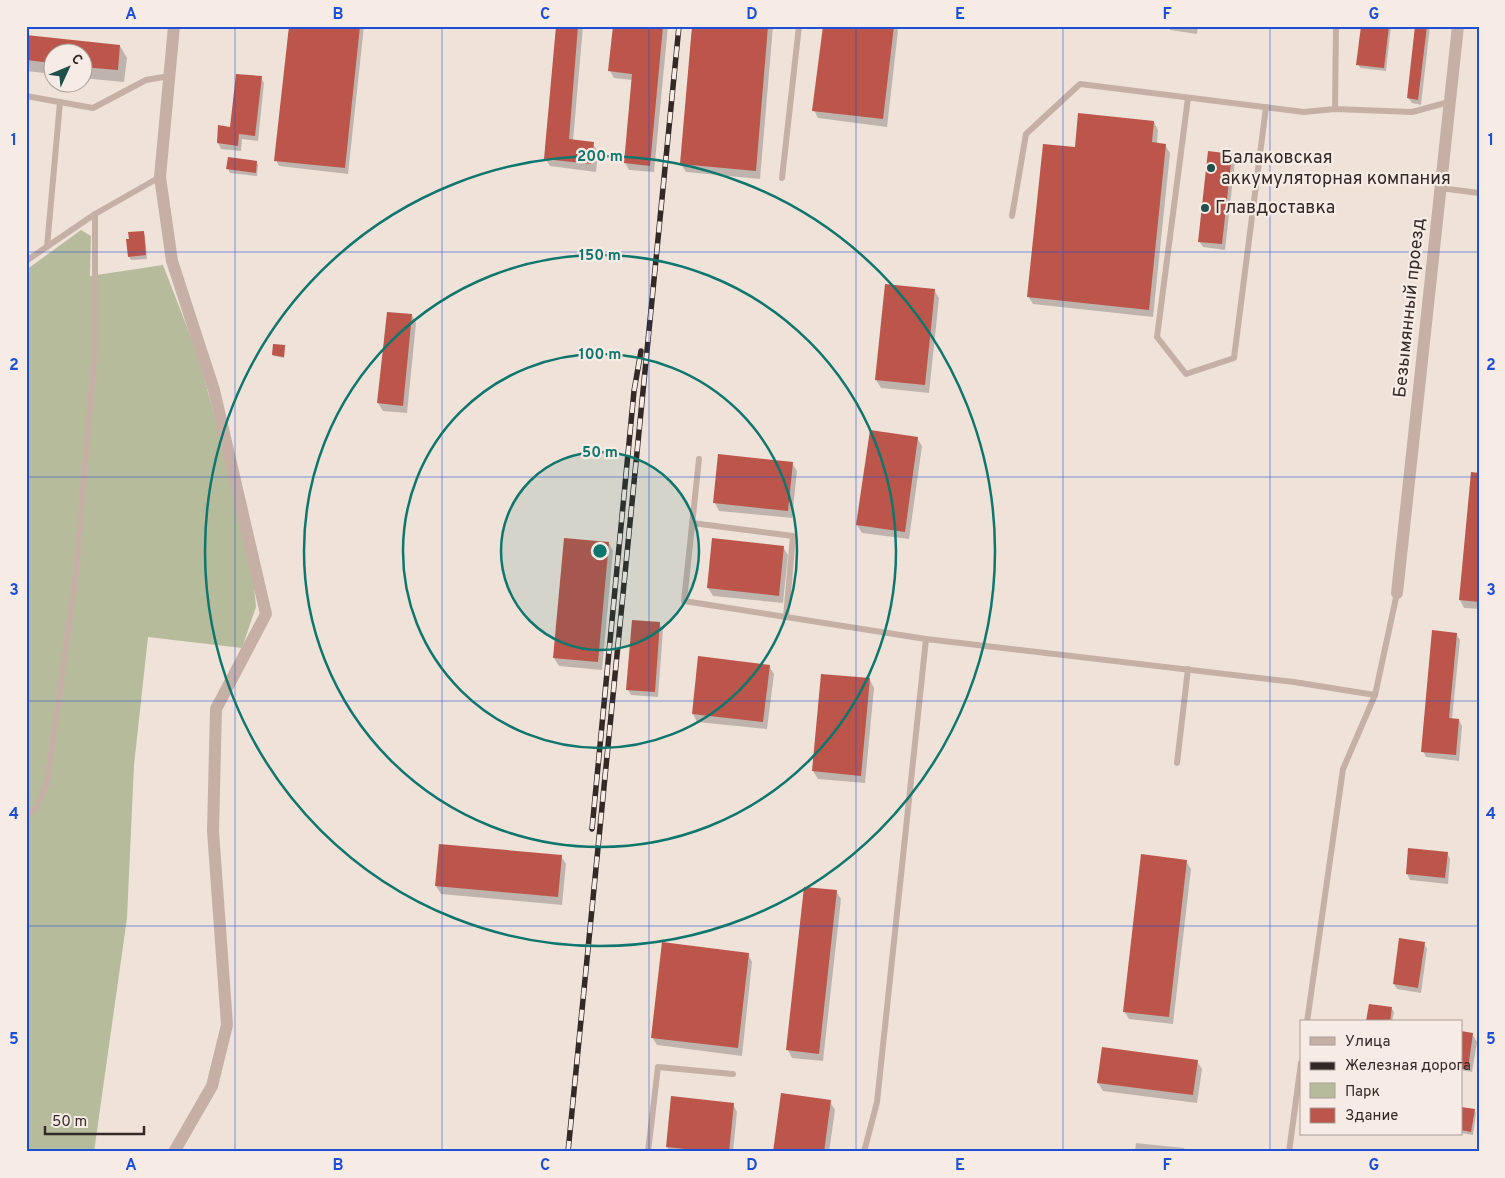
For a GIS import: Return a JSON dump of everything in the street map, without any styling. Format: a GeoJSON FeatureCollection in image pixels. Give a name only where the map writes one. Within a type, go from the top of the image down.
{"type":"FeatureCollection","features":[{"type":"Feature","properties":{"kind":"street"},"geometry":{"type":"LineString","coordinates":[[174,26],[160,177],[172,261],[214,390],[266,614],[216,709],[213,831],[227,1025],[212,1086],[174,1152]]}},
{"type":"Feature","properties":{"kind":"street","name":"Безымянный проезд"},"geometry":{"type":"LineString","coordinates":[[1397,593],[1458,26]]}},
{"type":"Feature","properties":{"kind":"lane"},"geometry":{"type":"LineString","coordinates":[[782,178],[799,26]]}},
{"type":"Feature","properties":{"kind":"lane"},"geometry":{"type":"LineString","coordinates":[[1335,108],[1336,26]]}},
{"type":"Feature","properties":{"kind":"lane"},"geometry":{"type":"LineString","coordinates":[[26,96],[93,108],[146,80],[169,76]]}},
{"type":"Feature","properties":{"kind":"lane"},"geometry":{"type":"LineString","coordinates":[[1012,216],[1026,134],[1080,84],[1304,112],[1335,108],[1412,112],[1449,102]]}},
{"type":"Feature","properties":{"kind":"lane"},"geometry":{"type":"LineString","coordinates":[[1188,98],[1157,337],[1186,374],[1234,358],[1266,107]]}},
{"type":"Feature","properties":{"kind":"lane"},"geometry":{"type":"LineString","coordinates":[[47,247],[60,102]]}},
{"type":"Feature","properties":{"kind":"lane"},"geometry":{"type":"LineString","coordinates":[[26,261],[95,214],[160,177]]}},
{"type":"Feature","properties":{"kind":"lane"},"geometry":{"type":"LineString","coordinates":[[1440,188],[1479,193]]}},
{"type":"Feature","properties":{"kind":"lane"},"geometry":{"type":"LineString","coordinates":[[26,816],[37,807],[47,782],[75,582],[95,347],[95,214]]}},
{"type":"Feature","properties":{"kind":"lane"},"geometry":{"type":"LineString","coordinates":[[699,459],[684,602],[926,639],[1294,682],[1375,695]]}},
{"type":"Feature","properties":{"kind":"lane"},"geometry":{"type":"LineString","coordinates":[[692,524],[793,536],[786,617]]}},
{"type":"Feature","properties":{"kind":"lane"},"geometry":{"type":"LineString","coordinates":[[1307,1020],[1343,769],[1375,695],[1397,593]]}},
{"type":"Feature","properties":{"kind":"lane"},"geometry":{"type":"LineString","coordinates":[[864,1152],[878,1102],[926,639]]}},
{"type":"Feature","properties":{"kind":"lane"},"geometry":{"type":"LineString","coordinates":[[1177,763],[1188,669]]}},
{"type":"Feature","properties":{"kind":"lane"},"geometry":{"type":"LineString","coordinates":[[648,1152],[658,1067],[733,1074]]}},
{"type":"Feature","properties":{"kind":"lane"},"geometry":{"type":"LineString","coordinates":[[1289,1152],[1300,1070]]}},
{"type":"Feature","properties":{"kind":"green space"},"geometry":{"type":"Polygon","coordinates":[[[81,230],[91,236],[90,276],[163,265],[199,358],[251,555],[256,607],[242,648],[148,637],[134,765],[127,918],[94,1152],[26,1152],[26,270],[81,230]]]}},
{"type":"Feature","properties":{"kind":"building"},"geometry":{"type":"Polygon","coordinates":[[[289,26],[360,26],[345,168],[274,161],[289,26]]]}},
{"type":"Feature","properties":{"kind":"building"},"geometry":{"type":"Polygon","coordinates":[[[556,26],[578,26],[569,139],[594,142],[591,164],[544,159],[556,26]]]}},
{"type":"Feature","properties":{"kind":"building"},"geometry":{"type":"Polygon","coordinates":[[[613,26],[663,26],[650,166],[624,163],[632,74],[608,71],[613,26]]]}},
{"type":"Feature","properties":{"kind":"building"},"geometry":{"type":"Polygon","coordinates":[[[692,26],[768,26],[756,171],[680,164],[692,26]]]}},
{"type":"Feature","properties":{"kind":"building"},"geometry":{"type":"Polygon","coordinates":[[[823,26],[894,26],[883,119],[812,111],[823,26]]]}},
{"type":"Feature","properties":{"kind":"building"},"geometry":{"type":"Polygon","coordinates":[[[1361,26],[1389,26],[1384,68],[1356,65],[1361,26]]]}},
{"type":"Feature","properties":{"kind":"building"},"geometry":{"type":"Polygon","coordinates":[[[1415,26],[1427,26],[1418,100],[1407,98],[1415,26]]]}},
{"type":"Feature","properties":{"kind":"building"},"geometry":{"type":"Polygon","coordinates":[[[26,35],[92,42],[42,42],[42,62],[26,60],[26,35]]]}},
{"type":"Feature","properties":{"kind":"building"},"geometry":{"type":"Polygon","coordinates":[[[92,42],[120,45],[118,70],[92,68],[92,42]]]}},
{"type":"Feature","properties":{"kind":"building"},"geometry":{"type":"Polygon","coordinates":[[[236,74],[262,76],[255,136],[239,134],[238,146],[217,143],[218,125],[230,127],[236,74]]]}},
{"type":"Feature","properties":{"kind":"building"},"geometry":{"type":"Polygon","coordinates":[[[1078,113],[1154,121],[1152,142],[1166,144],[1149,310],[1027,297],[1043,144],[1075,147],[1078,113]]]}},
{"type":"Feature","properties":{"kind":"building"},"geometry":{"type":"Polygon","coordinates":[[[1208,151],[1232,154],[1222,244],[1198,242],[1208,151]]]}},
{"type":"Feature","properties":{"kind":"building"},"geometry":{"type":"Polygon","coordinates":[[[228,157],[257,161],[256,173],[226,169],[228,157]]]}},
{"type":"Feature","properties":{"kind":"building"},"geometry":{"type":"Polygon","coordinates":[[[144,231],[146,255],[128,257],[126,239],[129,239],[128,232],[144,231]]]}},
{"type":"Feature","properties":{"kind":"building"},"geometry":{"type":"Polygon","coordinates":[[[885,284],[935,289],[925,385],[875,380],[885,284]]]}},
{"type":"Feature","properties":{"kind":"building"},"geometry":{"type":"Polygon","coordinates":[[[387,312],[412,314],[403,406],[377,403],[387,312]]]}},
{"type":"Feature","properties":{"kind":"building"},"geometry":{"type":"Polygon","coordinates":[[[273,344],[285,345],[284,357],[272,355],[273,344]]]}},
{"type":"Feature","properties":{"kind":"building"},"geometry":{"type":"Polygon","coordinates":[[[870,430],[918,437],[905,532],[856,525],[870,430]]]}},
{"type":"Feature","properties":{"kind":"building"},"geometry":{"type":"Polygon","coordinates":[[[718,454],[793,462],[788,511],[713,503],[718,454]]]}},
{"type":"Feature","properties":{"kind":"building"},"geometry":{"type":"Polygon","coordinates":[[[1471,472],[1479,473],[1479,602],[1459,600],[1471,472]]]}},
{"type":"Feature","properties":{"kind":"building"},"geometry":{"type":"Polygon","coordinates":[[[564,538],[609,542],[598,662],[553,658],[564,538]]]}},
{"type":"Feature","properties":{"kind":"building"},"geometry":{"type":"Polygon","coordinates":[[[712,538],[784,546],[779,596],[707,588],[712,538]]]}},
{"type":"Feature","properties":{"kind":"building"},"geometry":{"type":"Polygon","coordinates":[[[632,620],[660,622],[655,692],[626,690],[632,620]]]}},
{"type":"Feature","properties":{"kind":"building"},"geometry":{"type":"Polygon","coordinates":[[[1432,630],[1457,633],[1449,718],[1459,719],[1456,755],[1421,752],[1432,630]]]}},
{"type":"Feature","properties":{"kind":"building"},"geometry":{"type":"Polygon","coordinates":[[[698,656],[770,665],[763,722],[692,714],[698,656]]]}},
{"type":"Feature","properties":{"kind":"building"},"geometry":{"type":"Polygon","coordinates":[[[821,674],[870,678],[861,776],[812,771],[821,674]]]}},
{"type":"Feature","properties":{"kind":"building"},"geometry":{"type":"Polygon","coordinates":[[[439,844],[562,855],[558,897],[435,886],[439,844]]]}},
{"type":"Feature","properties":{"kind":"building"},"geometry":{"type":"Polygon","coordinates":[[[1408,848],[1448,852],[1445,878],[1406,874],[1408,848]]]}},
{"type":"Feature","properties":{"kind":"building"},"geometry":{"type":"Polygon","coordinates":[[[1141,854],[1187,860],[1169,1017],[1123,1012],[1141,854]]]}},
{"type":"Feature","properties":{"kind":"building"},"geometry":{"type":"Polygon","coordinates":[[[804,887],[837,890],[819,1054],[786,1050],[804,887]]]}},
{"type":"Feature","properties":{"kind":"building"},"geometry":{"type":"Polygon","coordinates":[[[1399,938],[1425,942],[1418,988],[1393,984],[1399,938]]]}},
{"type":"Feature","properties":{"kind":"building"},"geometry":{"type":"Polygon","coordinates":[[[662,942],[749,953],[738,1048],[651,1038],[662,942]]]}},
{"type":"Feature","properties":{"kind":"building"},"geometry":{"type":"Polygon","coordinates":[[[1369,1004],[1392,1007],[1390,1020],[1366,1020],[1369,1004]]]}},
{"type":"Feature","properties":{"kind":"building"},"geometry":{"type":"Polygon","coordinates":[[[1462,1031],[1473,1033],[1468,1069],[1462,1069],[1462,1031]]]}},
{"type":"Feature","properties":{"kind":"building"},"geometry":{"type":"Polygon","coordinates":[[[1102,1047],[1198,1060],[1193,1095],[1097,1083],[1102,1047]]]}},
{"type":"Feature","properties":{"kind":"building"},"geometry":{"type":"Polygon","coordinates":[[[781,1093],[831,1100],[824,1152],[773,1152],[781,1093]]]}},
{"type":"Feature","properties":{"kind":"building"},"geometry":{"type":"Polygon","coordinates":[[[671,1096],[734,1103],[729,1152],[666,1147],[671,1096]]]}},
{"type":"Feature","properties":{"kind":"building"},"geometry":{"type":"Polygon","coordinates":[[[1462,1107],[1475,1109],[1471,1132],[1462,1130],[1462,1107]]]}},
{"type":"Feature","properties":{"kind":"railway"},"geometry":{"type":"LineString","coordinates":[[568,1152],[679,26]]}},
{"type":"Feature","properties":{"kind":"railway"},"geometry":{"type":"LineString","coordinates":[[592,829],[634,391],[641,351]]}},
{"type":"Feature","properties":{"kind":"place","name":"Балаковская аккумуляторная компания"},"geometry":{"type":"Point","coordinates":[1211,168]}},
{"type":"Feature","properties":{"kind":"place","name":"Главдоставка"},"geometry":{"type":"Point","coordinates":[1205,208]}}]}
